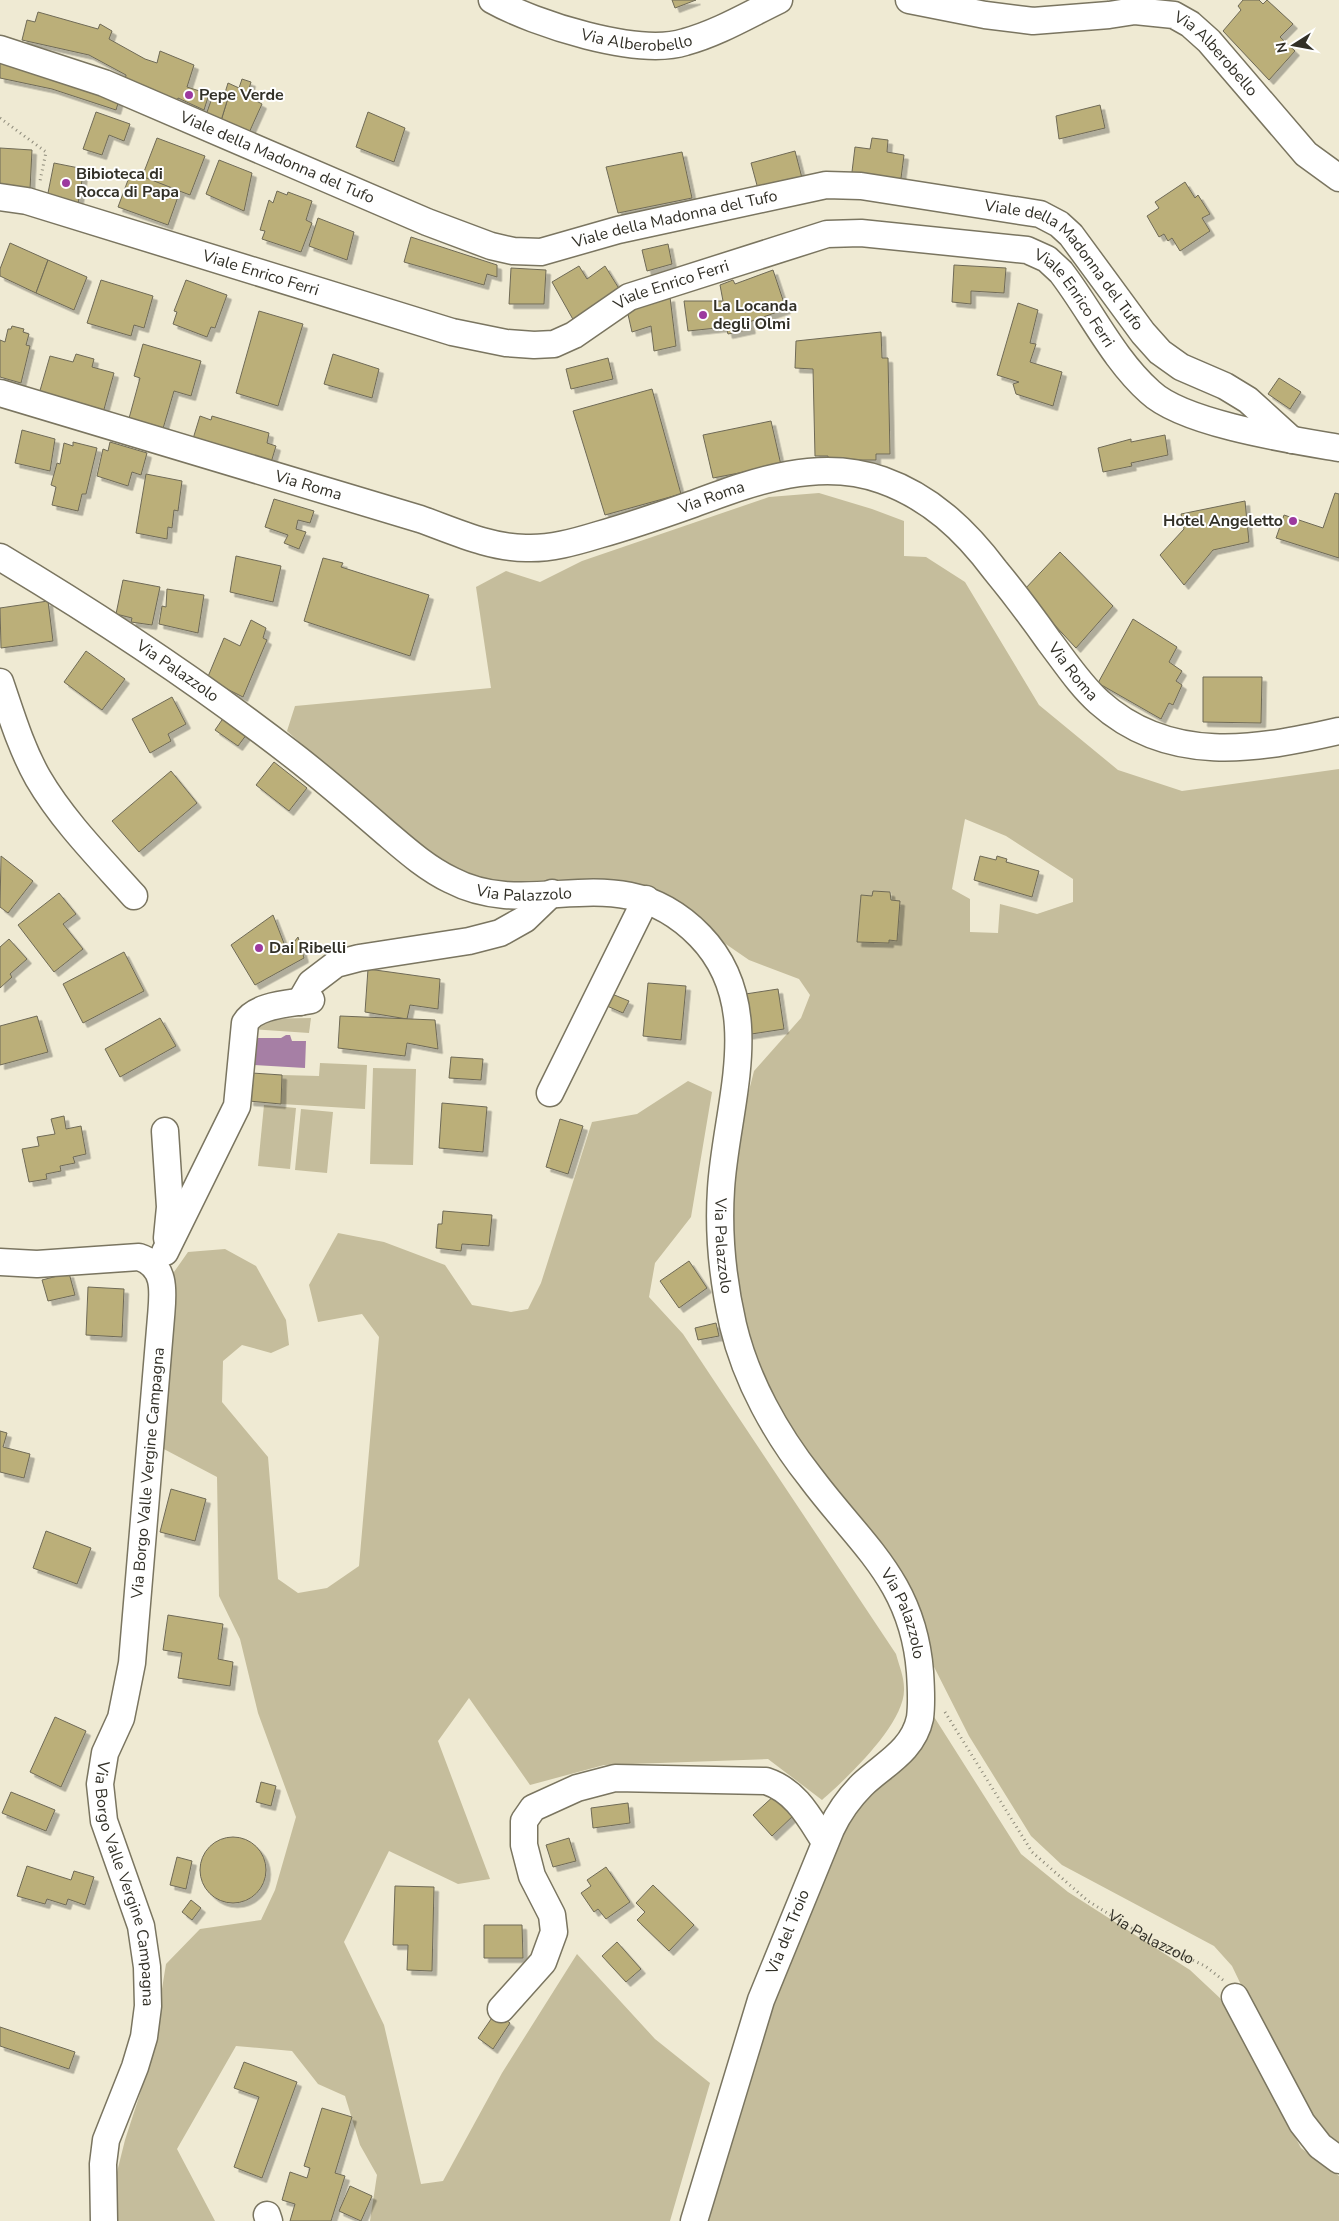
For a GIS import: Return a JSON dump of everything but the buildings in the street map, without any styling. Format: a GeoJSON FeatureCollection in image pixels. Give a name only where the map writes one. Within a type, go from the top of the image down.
{"type":"FeatureCollection","features":[{"type":"Feature","properties":{"kind":"street","name":"Via Alberobello"},"geometry":{"type":"LineString","coordinates":[[492,0],[520,14],[556,26],[616,42],[658,47],[704,36],[779,0]]}},
{"type":"Feature","properties":{"kind":"street","name":"Via Alberobello"},"geometry":{"type":"LineString","coordinates":[[909,0],[985,15],[1033,21],[1135,11],[1163,12],[1174,15],[1190,24],[1209,41],[1306,154],[1339,178]]}},
{"type":"Feature","properties":{"kind":"street","name":"Viale della Madonna del Tufo"},"geometry":{"type":"LineString","coordinates":[[0,49],[104,83],[426,222],[491,246],[513,251],[541,252],[618,230],[826,184],[861,186],[1040,214],[1059,224],[1071,235],[1143,333],[1160,352],[1181,367],[1225,386],[1248,400],[1292,440]]}},
{"type":"Feature","properties":{"kind":"street","name":"Viale Enrico Ferri"},"geometry":{"type":"LineString","coordinates":[[0,197],[35,203],[457,334],[519,345],[547,345],[561,341],[620,302],[636,294],[827,234],[861,233],[1027,250],[1047,258],[1060,272],[1137,379],[1159,399],[1222,423],[1292,440],[1339,448]]}},
{"type":"Feature","properties":{"kind":"street","name":"Via Roma"},"geometry":{"type":"LineString","coordinates":[[0,393],[512,548],[556,546],[592,537],[773,477],[818,472],[869,476],[910,492],[943,514],[962,530],[1020,601],[1076,677],[1099,702],[1127,721],[1173,742],[1215,749],[1255,746],[1339,731]]}},
{"type":"Feature","properties":{"kind":"street","name":"Via Palazzolo"},"geometry":{"type":"LineString","coordinates":[[0,557],[66,597],[216,697],[322,779],[408,851],[444,877],[465,886],[496,893],[607,893],[646,899],[670,912],[688,925],[710,947],[727,976],[737,1012],[740,1052],[724,1150],[720,1214],[724,1270],[738,1344],[763,1402],[791,1450],[812,1480],[874,1554],[895,1584],[913,1628],[920,1671]]}},
{"type":"Feature","properties":{"kind":"street"},"geometry":{"type":"LineString","coordinates":[[0,682],[26,752],[46,792],[94,852],[134,896]]}},
{"type":"Feature","properties":{"kind":"street"},"geometry":{"type":"LineString","coordinates":[[0,1262],[38,1264],[138,1256],[163,1264],[237,1106],[245,1023],[248,1017],[260,1011],[305,1001],[311,983],[336,964],[359,958],[469,941],[500,933],[526,919],[552,894]]}},
{"type":"Feature","properties":{"kind":"street"},"geometry":{"type":"LineString","coordinates":[[550,1093],[646,899]]}},
{"type":"Feature","properties":{"kind":"street","name":"Via Borgo Valle Vergine Campagna"},"geometry":{"type":"LineString","coordinates":[[104,2221],[103,2164],[106,2140],[136,2067],[148,2006],[147,1967],[141,1926],[104,1821],[100,1784],[105,1753],[121,1718],[132,1664],[161,1317],[163,1264],[170,1207],[165,1131]]}},
{"type":"Feature","properties":{"kind":"street","name":"Via del Troio"},"geometry":{"type":"LineString","coordinates":[[694,2221],[761,2000],[825,1842],[847,1801],[868,1779],[893,1761],[911,1740],[920,1717],[920,1671]]}},
{"type":"Feature","properties":{"kind":"street"},"geometry":{"type":"LineString","coordinates":[[502,2009],[540,1967],[552,1941],[552,1915],[532,1876],[523,1838],[524,1822],[527,1815],[541,1804],[594,1782],[624,1777],[766,1781],[776,1784],[792,1795],[825,1842]]}},
{"type":"Feature","properties":{"kind":"street"},"geometry":{"type":"LineString","coordinates":[[1235,1997],[1302,2123],[1320,2146],[1339,2160]]}},
{"type":"Feature","properties":{"kind":"path"},"geometry":{"type":"LineString","coordinates":[[0,118],[46,152],[35,203]]}},
{"type":"Feature","properties":{"kind":"path","name":"Via Palazzolo"},"geometry":{"type":"LineString","coordinates":[[940,1706],[1032,1852],[1088,1901],[1149,1939],[1205,1966],[1225,1982],[1235,1997]]}},
{"type":"Feature","properties":{"kind":"shaded area"},"geometry":{"type":"Polygon","coordinates":[[[819,493],[904,521],[904,556],[926,557],[965,582],[1039,705],[1118,770],[1182,791],[1339,769],[1339,2152],[1299,2105],[1232,1966],[1214,1946],[1062,1865],[1031,1836],[969,1736],[929,1657],[783,1425],[752,1362],[736,1301],[728,1205],[738,1134],[754,1071],[801,1018],[810,995],[799,979],[749,960],[643,887],[473,880],[428,858],[287,731],[295,706],[491,688],[476,587],[506,571],[540,582],[582,561],[769,497],[819,493]],[[965,819],[952,889],[970,899],[970,932],[998,933],[1000,904],[1037,914],[1073,902],[1073,879],[1006,836],[965,819]],[[874,891],[872,896],[861,896],[857,942],[889,943],[889,940],[897,941],[891,892],[874,891]]]}},
{"type":"Feature","properties":{"kind":"shaded area"},"geometry":{"type":"Polygon","coordinates":[[[311,1018],[309,1033],[251,1029],[251,1019],[311,1018]]]}},
{"type":"Feature","properties":{"kind":"shaded area"},"geometry":{"type":"Polygon","coordinates":[[[290,1035],[292,1041],[306,1041],[305,1068],[253,1065],[256,1038],[281,1038],[290,1035]]]}},
{"type":"Feature","properties":{"kind":"shaded area"},"geometry":{"type":"Polygon","coordinates":[[[320,1063],[367,1065],[365,1109],[281,1104],[282,1075],[319,1076],[320,1063]]]}},
{"type":"Feature","properties":{"kind":"shaded area"},"geometry":{"type":"Polygon","coordinates":[[[373,1068],[416,1069],[413,1165],[370,1164],[373,1068]]]}},
{"type":"Feature","properties":{"kind":"shaded area"},"geometry":{"type":"Polygon","coordinates":[[[688,1081],[712,1092],[691,1217],[655,1263],[649,1297],[683,1334],[896,1654],[904,1684],[902,1702],[896,1717],[873,1749],[822,1800],[768,1759],[604,1765],[530,1785],[469,1698],[438,1741],[490,1879],[458,1884],[389,1851],[344,1942],[384,2025],[421,2184],[443,2181],[502,2073],[577,1954],[655,2039],[710,2083],[670,2221],[370,2221],[377,2175],[360,2145],[345,2096],[318,2084],[292,2051],[236,2046],[177,2149],[215,2221],[116,2221],[115,2180],[125,2140],[150,2063],[166,1964],[200,1929],[261,1920],[275,1890],[296,1817],[258,1713],[240,1639],[219,1596],[217,1477],[160,1447],[167,1282],[188,1252],[225,1249],[256,1266],[286,1320],[289,1345],[271,1353],[242,1345],[223,1361],[222,1402],[268,1457],[278,1579],[298,1593],[327,1588],[359,1566],[379,1337],[362,1314],[318,1322],[309,1285],[338,1233],[384,1242],[445,1265],[472,1305],[511,1312],[528,1309],[541,1283],[592,1122],[637,1114],[688,1081]]]}},
{"type":"Feature","properties":{"kind":"shaded area"},"geometry":{"type":"Polygon","coordinates":[[[264,1105],[296,1108],[290,1169],[258,1166],[264,1105]]]}},
{"type":"Feature","properties":{"kind":"shaded area"},"geometry":{"type":"Polygon","coordinates":[[[301,1109],[333,1112],[327,1173],[295,1170],[301,1109]]]}},
{"type":"Feature","properties":{"kind":"shaded area"},"geometry":{"type":"Polygon","coordinates":[[[931,1712],[1021,1854],[1068,1892],[1190,1970],[1222,2000],[1301,2148],[1339,2176],[1339,2221],[701,2221],[754,2048],[839,1835],[864,1794],[931,1712]]]}},
{"type":"Feature","properties":{"kind":"place","name":"Pepe Verde"},"geometry":{"type":"Point","coordinates":[189,95]}},
{"type":"Feature","properties":{"kind":"place","name":"Bibioteca di Rocca di Papa"},"geometry":{"type":"Point","coordinates":[66,183]}},
{"type":"Feature","properties":{"kind":"place","name":"La Locanda degli Olmi"},"geometry":{"type":"Point","coordinates":[703,315]}},
{"type":"Feature","properties":{"kind":"place","name":"Hotel Angeletto"},"geometry":{"type":"Point","coordinates":[1293,521]}},
{"type":"Feature","properties":{"kind":"place","name":"Dai Ribelli"},"geometry":{"type":"Point","coordinates":[259,948]}}]}
